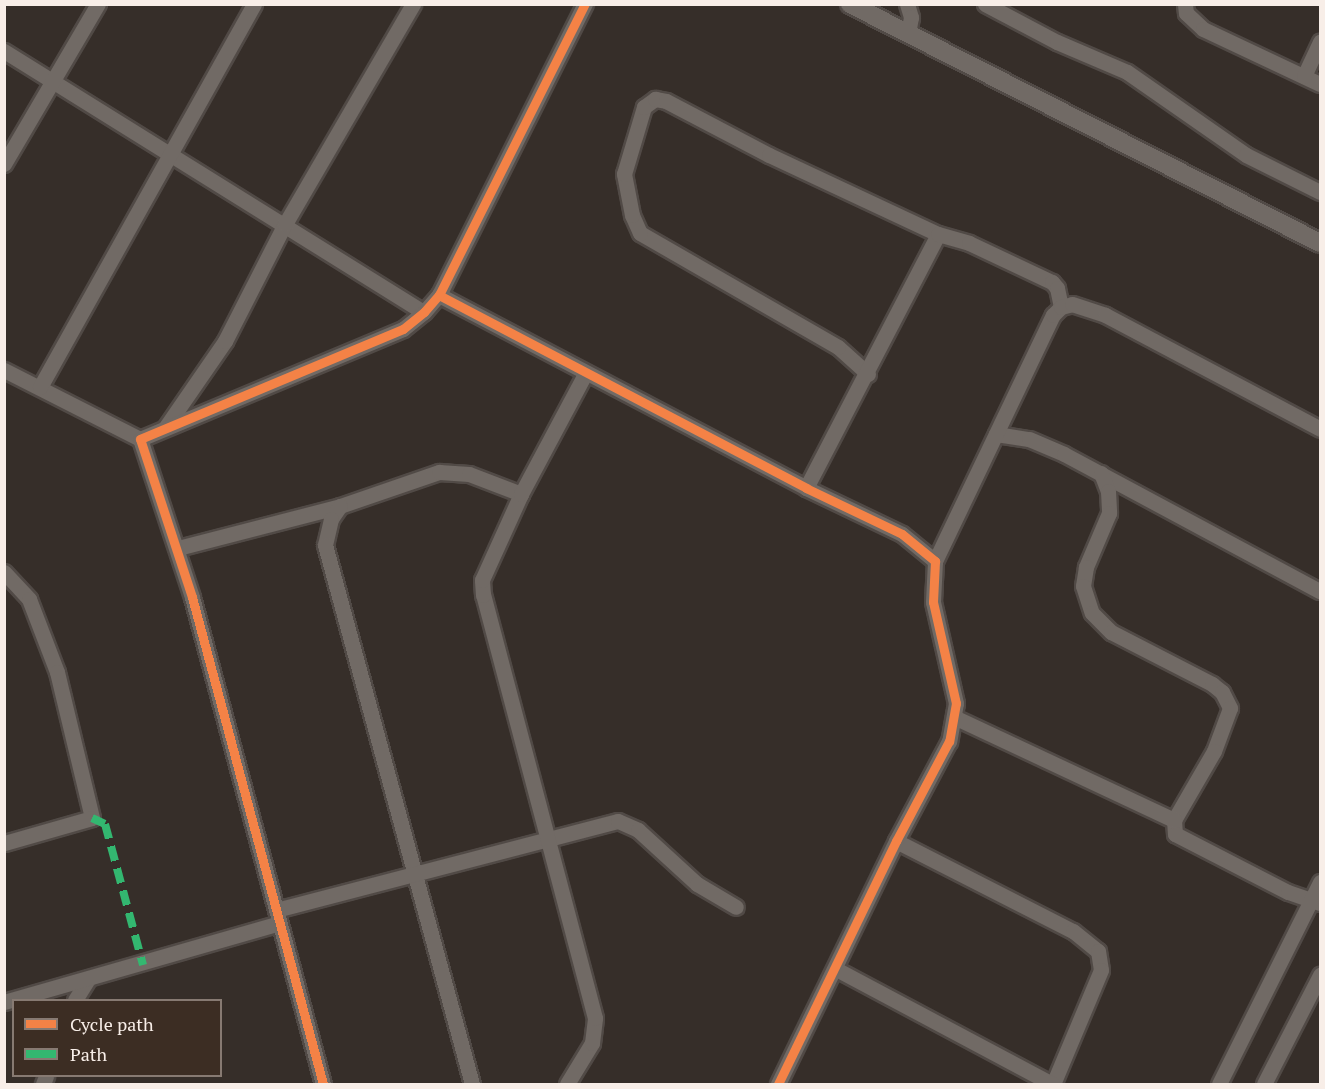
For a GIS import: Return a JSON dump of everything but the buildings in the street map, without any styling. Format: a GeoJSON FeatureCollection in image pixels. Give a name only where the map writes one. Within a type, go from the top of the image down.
{"type":"FeatureCollection","features":[{"type":"Feature","properties":{"kind":"street"},"geometry":{"type":"LineString","coordinates":[[4,164],[98,4]]}},
{"type":"Feature","properties":{"kind":"street"},"geometry":{"type":"LineString","coordinates":[[40,387],[254,4]]}},
{"type":"Feature","properties":{"kind":"street"},"geometry":{"type":"LineString","coordinates":[[165,428],[225,341],[285,224],[413,4]]}},
{"type":"Feature","properties":{"kind":"street"},"geometry":{"type":"LineString","coordinates":[[140,439],[403,329],[424,312],[439,295],[585,4]]}},
{"type":"Feature","properties":{"kind":"street"},"geometry":{"type":"LineString","coordinates":[[850,4],[1320,243]]}},
{"type":"Feature","properties":{"kind":"street"},"geometry":{"type":"LineString","coordinates":[[907,4],[911,17],[909,34]]}},
{"type":"Feature","properties":{"kind":"street"},"geometry":{"type":"LineString","coordinates":[[985,4],[1057,42],[1127,72],[1246,155],[1320,192]]}},
{"type":"Feature","properties":{"kind":"street"},"geometry":{"type":"LineString","coordinates":[[1185,4],[1186,12],[1203,30],[1320,84]]}},
{"type":"Feature","properties":{"kind":"street"},"geometry":{"type":"LineString","coordinates":[[1304,76],[1320,41]]}},
{"type":"Feature","properties":{"kind":"street"},"geometry":{"type":"LineString","coordinates":[[4,51],[424,312]]}},
{"type":"Feature","properties":{"kind":"street"},"geometry":{"type":"LineString","coordinates":[[868,374],[838,347],[640,233],[632,215],[624,174],[644,107],[655,99],[666,100],[779,160],[938,234],[969,243],[1052,282],[1057,288],[1061,308]]}},
{"type":"Feature","properties":{"kind":"street"},"geometry":{"type":"LineString","coordinates":[[806,488],[868,374],[938,234]]}},
{"type":"Feature","properties":{"kind":"street"},"geometry":{"type":"LineString","coordinates":[[439,295],[585,374],[806,488],[902,534],[935,561]]}},
{"type":"Feature","properties":{"kind":"street"},"geometry":{"type":"LineString","coordinates":[[778,1084],[836,969],[896,841],[937,767],[956,718],[953,686],[933,602],[935,561],[1053,315],[1061,308],[1072,304],[1105,315],[1320,429]]}},
{"type":"Feature","properties":{"kind":"street"},"geometry":{"type":"LineString","coordinates":[[4,370],[140,439],[178,548],[324,1084]]}},
{"type":"Feature","properties":{"kind":"street"},"geometry":{"type":"LineString","coordinates":[[567,1084],[592,1043],[595,1018],[483,595],[487,566],[521,494],[585,374]]}},
{"type":"Feature","properties":{"kind":"street"},"geometry":{"type":"LineString","coordinates":[[996,434],[1029,439],[1101,473],[1320,591]]}},
{"type":"Feature","properties":{"kind":"street"},"geometry":{"type":"LineString","coordinates":[[178,548],[340,506],[439,472],[469,474],[521,494]]}},
{"type":"Feature","properties":{"kind":"street"},"geometry":{"type":"LineString","coordinates":[[1101,473],[1108,491],[1109,513],[1093,545],[1083,586],[1092,613],[1111,632],[1212,684],[1222,692],[1230,708],[1214,751],[1174,820],[1174,830],[1181,837],[1316,902]]}},
{"type":"Feature","properties":{"kind":"street"},"geometry":{"type":"LineString","coordinates":[[340,506],[331,519],[325,545],[399,811],[412,874],[472,1084]]}},
{"type":"Feature","properties":{"kind":"street"},"geometry":{"type":"LineString","coordinates":[[4,572],[29,599],[57,672],[92,818],[4,843]]}},
{"type":"Feature","properties":{"kind":"street"},"geometry":{"type":"LineString","coordinates":[[956,718],[1174,820]]}},
{"type":"Feature","properties":{"kind":"street"},"geometry":{"type":"LineString","coordinates":[[15,999],[88,979],[412,874],[622,822],[645,835],[697,884],[735,907]]}},
{"type":"Feature","properties":{"kind":"street"},"geometry":{"type":"LineString","coordinates":[[836,969],[1052,1084],[1101,970],[1098,951],[1073,931],[896,841]]}},
{"type":"Feature","properties":{"kind":"street"},"geometry":{"type":"LineString","coordinates":[[1219,1084],[1316,902],[1320,882]]}},
{"type":"Feature","properties":{"kind":"street"},"geometry":{"type":"LineString","coordinates":[[1264,1084],[1320,975]]}},
{"type":"Feature","properties":{"kind":"street"},"geometry":{"type":"LineString","coordinates":[[76,999],[88,979]]}},
{"type":"Feature","properties":{"kind":"marked path"},"geometry":{"type":"LineString","coordinates":[[92,818],[105,824],[143,965]]}},
{"type":"Feature","properties":{"kind":"cycle path"},"geometry":{"type":"LineString","coordinates":[[323,1084],[192,597],[140,439],[403,329],[424,312],[439,295],[585,4]]}},
{"type":"Feature","properties":{"kind":"cycle path"},"geometry":{"type":"LineString","coordinates":[[439,295],[806,488],[902,534],[935,561],[933,602],[956,703],[949,741],[896,841],[778,1084]]}}]}
